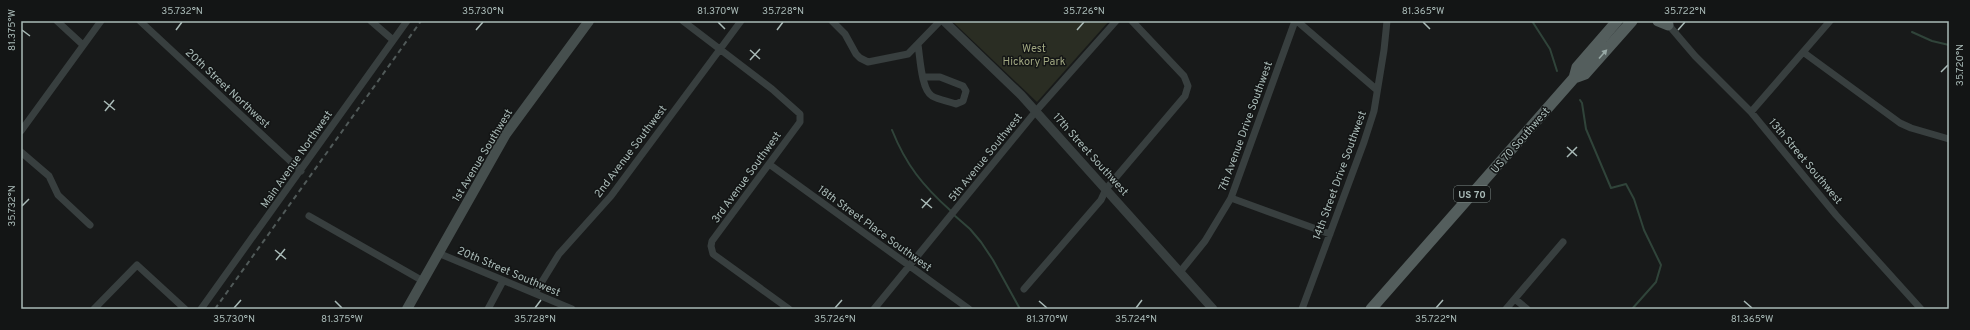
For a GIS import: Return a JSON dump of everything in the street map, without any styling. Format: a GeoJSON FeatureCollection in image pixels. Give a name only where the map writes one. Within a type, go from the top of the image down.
{"type":"FeatureCollection","features":[{"type":"Feature","properties":{"kind":"main road","name":"1st Avenue Southwest"},"geometry":{"type":"LineString","coordinates":[[407,309],[506,134],[589,21]]}},
{"type":"Feature","properties":{"kind":"main road","name":"US 70 Southwest"},"geometry":{"type":"LineString","coordinates":[[1371,309],[1574,78],[1577,67],[1617,21]]}},
{"type":"Feature","properties":{"kind":"main road","name":"US 70 Southwest"},"geometry":{"type":"LineString","coordinates":[[1574,78],[1585,74],[1632,21]]}},
{"type":"Feature","properties":{"kind":"street"},"geometry":{"type":"LineString","coordinates":[[57,21],[83,45]]}},
{"type":"Feature","properties":{"kind":"street"},"geometry":{"type":"LineString","coordinates":[[21,131],[102,21]]}},
{"type":"Feature","properties":{"kind":"street","name":"20th Street Northwest"},"geometry":{"type":"LineString","coordinates":[[140,21],[301,171]]}},
{"type":"Feature","properties":{"kind":"street"},"geometry":{"type":"LineString","coordinates":[[371,21],[393,40]]}},
{"type":"Feature","properties":{"kind":"street","name":"Main Avenue Northwest"},"geometry":{"type":"LineString","coordinates":[[201,309],[407,21]]}},
{"type":"Feature","properties":{"kind":"street"},"geometry":{"type":"LineString","coordinates":[[683,21],[720,50]]}},
{"type":"Feature","properties":{"kind":"street","name":"2nd Avenue Southwest"},"geometry":{"type":"LineString","coordinates":[[535,293],[559,254],[611,196],[741,21]]}},
{"type":"Feature","properties":{"kind":"street"},"geometry":{"type":"LineString","coordinates":[[832,21],[842,30],[856,54],[864,61],[868,62],[908,54],[940,21]]}},
{"type":"Feature","properties":{"kind":"street","name":"17th Street Southwest"},"geometry":{"type":"LineString","coordinates":[[944,21],[1036,111],[1213,309]]}},
{"type":"Feature","properties":{"kind":"street","name":"5th Avenue Southwest"},"geometry":{"type":"LineString","coordinates":[[874,309],[910,267],[1036,111],[1116,21]]}},
{"type":"Feature","properties":{"kind":"street"},"geometry":{"type":"LineString","coordinates":[[1024,289],[1101,200],[1106,189],[1185,96],[1188,86],[1184,76],[1132,21]]}},
{"type":"Feature","properties":{"kind":"street"},"geometry":{"type":"LineString","coordinates":[[1296,21],[1377,90]]}},
{"type":"Feature","properties":{"kind":"street","name":"7th Avenue Drive Southwest"},"geometry":{"type":"LineString","coordinates":[[1180,272],[1205,241],[1231,198],[1296,21]]}},
{"type":"Feature","properties":{"kind":"street","name":"14th Street Drive Southwest"},"geometry":{"type":"LineString","coordinates":[[1302,309],[1374,111],[1386,21]]}},
{"type":"Feature","properties":{"kind":"street"},"geometry":{"type":"LineString","coordinates":[[1751,112],[1830,21]]}},
{"type":"Feature","properties":{"kind":"street","name":"13th Street Southwest"},"geometry":{"type":"LineString","coordinates":[[1668,23],[1695,56],[1751,112],[1836,215],[1921,309]]}},
{"type":"Feature","properties":{"kind":"street"},"geometry":{"type":"LineString","coordinates":[[918,44],[923,77],[925,88],[931,96],[956,104],[963,100],[966,91],[963,86],[940,77],[923,77]]}},
{"type":"Feature","properties":{"kind":"street","name":"3rd Avenue Southwest"},"geometry":{"type":"LineString","coordinates":[[720,50],[798,111],[801,117],[800,122],[712,241],[713,254],[789,309]]}},
{"type":"Feature","properties":{"kind":"street"},"geometry":{"type":"LineString","coordinates":[[1803,52],[1900,123],[1911,128],[1949,139]]}},
{"type":"Feature","properties":{"kind":"street"},"geometry":{"type":"LineString","coordinates":[[21,152],[49,176],[58,195],[90,224]]}},
{"type":"Feature","properties":{"kind":"street","name":"18th Street Place Southwest"},"geometry":{"type":"LineString","coordinates":[[769,164],[969,309]]}},
{"type":"Feature","properties":{"kind":"street"},"geometry":{"type":"LineString","coordinates":[[1231,198],[1330,234]]}},
{"type":"Feature","properties":{"kind":"street"},"geometry":{"type":"LineString","coordinates":[[308,216],[423,281]]}},
{"type":"Feature","properties":{"kind":"street"},"geometry":{"type":"LineString","coordinates":[[1506,309],[1564,242]]}},
{"type":"Feature","properties":{"kind":"street","name":"20th Street Southwest"},"geometry":{"type":"LineString","coordinates":[[438,253],[572,309]]}},
{"type":"Feature","properties":{"kind":"street"},"geometry":{"type":"LineString","coordinates":[[94,309],[137,265],[184,309]]}},
{"type":"Feature","properties":{"kind":"street"},"geometry":{"type":"LineString","coordinates":[[488,309],[503,281]]}},
{"type":"Feature","properties":{"kind":"street"},"geometry":{"type":"LineString","coordinates":[[1515,299],[1526,309]]}},
{"type":"Feature","properties":{"kind":"green space","name":"West Hickory Park"},"geometry":{"type":"Polygon","coordinates":[[[952,21],[1109,21],[1037,102],[952,21]]]}},
{"type":"Feature","properties":{"kind":"waterway"},"geometry":{"type":"LineString","coordinates":[[1532,21],[1550,49],[1557,71]]}},
{"type":"Feature","properties":{"kind":"waterway"},"geometry":{"type":"LineString","coordinates":[[1912,32],[1932,41],[1949,45]]}},
{"type":"Feature","properties":{"kind":"waterway"},"geometry":{"type":"LineString","coordinates":[[1580,100],[1582,103],[1586,129],[1611,188],[1626,184],[1634,199],[1644,230],[1661,265],[1656,282],[1632,309]]}},
{"type":"Feature","properties":{"kind":"waterway"},"geometry":{"type":"LineString","coordinates":[[892,130],[897,143],[916,174],[932,193],[951,211]]}},
{"type":"Feature","properties":{"kind":"waterway"},"geometry":{"type":"LineString","coordinates":[[954,215],[970,229],[981,242],[993,260],[1020,309]]}},
{"type":"Feature","properties":{"kind":"railway"},"geometry":{"type":"LineString","coordinates":[[215,309],[421,21]]}}]}
